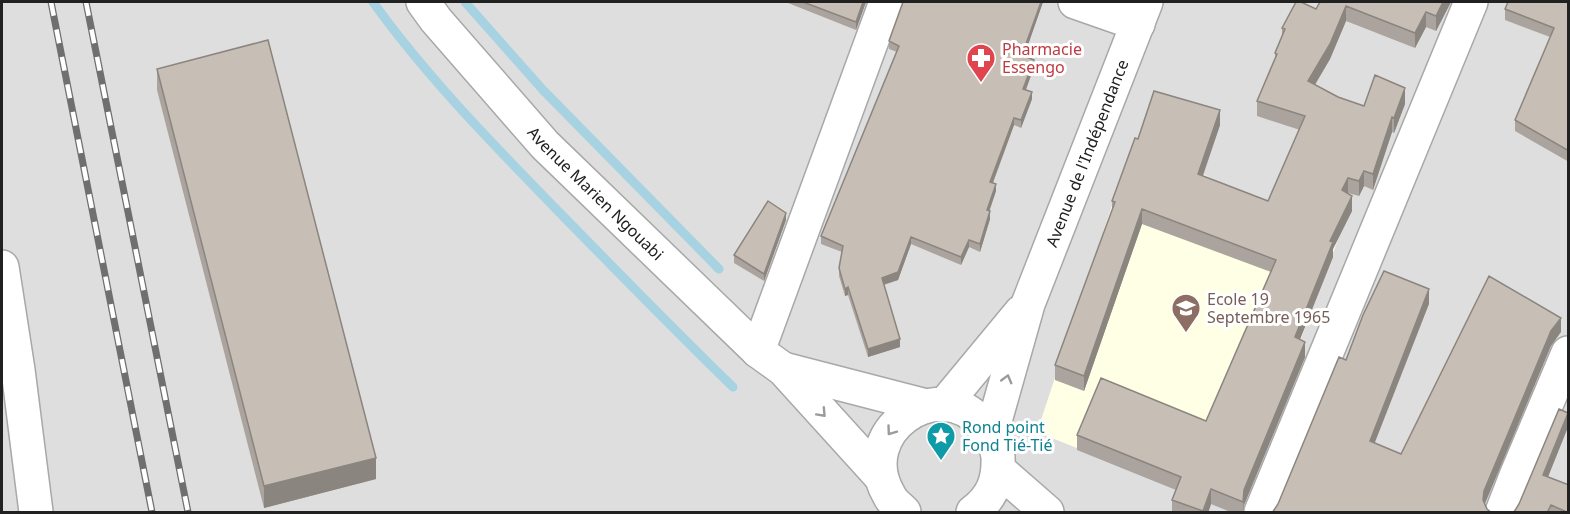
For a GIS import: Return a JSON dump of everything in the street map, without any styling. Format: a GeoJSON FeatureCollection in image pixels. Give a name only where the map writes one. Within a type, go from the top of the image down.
{"type":"FeatureCollection","features":[{"type":"Feature","properties":{"kind":"street","name":"Avenue Marien Ngouabi"},"geometry":{"type":"LineString","coordinates":[[423,2],[545,145],[770,360],[881,477],[889,496],[904,512]]}},
{"type":"Feature","properties":{"kind":"street"},"geometry":{"type":"LineString","coordinates":[[770,360],[886,2]]}},
{"type":"Feature","properties":{"kind":"street"},"geometry":{"type":"LineString","coordinates":[[1075,2],[1142,13]]}},
{"type":"Feature","properties":{"kind":"street"},"geometry":{"type":"LineString","coordinates":[[1261,513],[1471,2]]}},
{"type":"Feature","properties":{"kind":"street","name":"Avenue de l'Indépendance"},"geometry":{"type":"LineString","coordinates":[[991,435],[1028,304],[1142,13]]}},
{"type":"Feature","properties":{"kind":"street"},"geometry":{"type":"LineString","coordinates":[[2,267],[36,513]]}},
{"type":"Feature","properties":{"kind":"street","name":"Avenue de l'Indépendance"},"geometry":{"type":"LineString","coordinates":[[935,405],[1028,304]]}},
{"type":"Feature","properties":{"kind":"street"},"geometry":{"type":"LineString","coordinates":[[1502,513],[1569,353]]}},
{"type":"Feature","properties":{"kind":"street","name":"Avenue Marien Ngouabi"},"geometry":{"type":"LineString","coordinates":[[770,360],[935,405],[962,409],[979,420],[991,435]]}},
{"type":"Feature","properties":{"kind":"street"},"geometry":{"type":"LineString","coordinates":[[881,477],[880,458],[884,440],[894,425],[909,413],[935,405]]}},
{"type":"Feature","properties":{"kind":"street"},"geometry":{"type":"LineString","coordinates":[[978,508],[994,488],[999,470],[997,451],[991,435]]}},
{"type":"Feature","properties":{"kind":"street"},"geometry":{"type":"LineString","coordinates":[[999,470],[1045,513]]}},
{"type":"Feature","properties":{"kind":"street"},"geometry":{"type":"LineString","coordinates":[[978,508],[1045,513]]}},
{"type":"Feature","properties":{"kind":"shaded area"},"geometry":{"type":"Polygon","coordinates":[[[2,2],[1568,2],[1568,512],[2,512],[2,2]]]}},
{"type":"Feature","properties":{"kind":"shaded area","name":"Ecole 19 Septembre 1965"},"geometry":{"type":"Polygon","coordinates":[[[1133,142],[1339,237],[1236,512],[1037,432],[1133,142]]]}},
{"type":"Feature","properties":{"kind":"building"},"geometry":{"type":"Polygon","coordinates":[[[803,2],[863,2],[856,22],[803,2]]]}},
{"type":"Feature","properties":{"kind":"building"},"geometry":{"type":"Polygon","coordinates":[[[903,2],[1041,2],[1022,55],[1034,60],[1023,89],[1032,92],[1021,120],[1014,118],[990,182],[996,184],[987,210],[990,211],[980,244],[969,240],[961,257],[911,237],[898,272],[882,278],[900,339],[868,349],[848,287],[845,289],[839,268],[843,246],[821,236],[899,46],[889,41],[903,2]]]}},
{"type":"Feature","properties":{"kind":"building"},"geometry":{"type":"Polygon","coordinates":[[[1296,2],[1316,9],[1320,2],[1443,2],[1436,16],[1426,12],[1415,33],[1346,6],[1330,44],[1308,81],[1338,97],[1364,106],[1375,75],[1405,88],[1394,118],[1392,117],[1373,174],[1364,171],[1359,181],[1348,178],[1342,190],[1352,196],[1330,241],[1333,242],[1295,337],[1305,342],[1244,490],[1243,502],[1211,489],[1203,511],[1172,500],[1181,477],[1077,435],[1101,378],[1206,421],[1276,260],[1142,209],[1084,376],[1055,365],[1115,202],[1112,201],[1135,138],[1138,139],[1154,91],[1220,110],[1198,174],[1268,201],[1305,116],[1257,101],[1277,54],[1275,53],[1285,29],[1282,28],[1296,2]]]}},
{"type":"Feature","properties":{"kind":"building"},"geometry":{"type":"Polygon","coordinates":[[[1508,2],[1569,2],[1569,151],[1515,120],[1554,28],[1505,9],[1508,2]]]}},
{"type":"Feature","properties":{"kind":"building"},"geometry":{"type":"Polygon","coordinates":[[[268,40],[376,458],[264,486],[157,69],[268,40]]]}},
{"type":"Feature","properties":{"kind":"building"},"geometry":{"type":"Polygon","coordinates":[[[768,201],[786,213],[764,274],[734,255],[768,201]]]}},
{"type":"Feature","properties":{"kind":"building"},"geometry":{"type":"Polygon","coordinates":[[[1384,271],[1429,289],[1370,441],[1401,454],[1489,276],[1561,318],[1551,331],[1484,491],[1483,500],[1487,509],[1492,513],[1272,513],[1278,504],[1339,357],[1346,360],[1363,315],[1384,271]]]}},
{"type":"Feature","properties":{"kind":"building"},"geometry":{"type":"Polygon","coordinates":[[[1559,409],[1568,413],[1543,475],[1569,485],[1569,513],[1551,505],[1547,513],[1512,513],[1519,504],[1559,409]]]}},
{"type":"Feature","properties":{"kind":"waterway"},"geometry":{"type":"LineString","coordinates":[[373,2],[415,57],[484,134],[733,387]]}},
{"type":"Feature","properties":{"kind":"waterway"},"geometry":{"type":"LineString","coordinates":[[465,2],[543,90],[719,269]]}},
{"type":"Feature","properties":{"kind":"railway"},"geometry":{"type":"LineString","coordinates":[[51,2],[152,512]]}},
{"type":"Feature","properties":{"kind":"railway"},"geometry":{"type":"LineString","coordinates":[[86,2],[188,512]]}},
{"type":"Feature","properties":{"kind":"place","name":"Pharmacie Essengo"},"geometry":{"type":"Point","coordinates":[981,84]}},
{"type":"Feature","properties":{"kind":"place","name":"Ecole 19 Septembre 1965"},"geometry":{"type":"Point","coordinates":[1186,334]}},
{"type":"Feature","properties":{"kind":"place","name":"Rond point Fond Tié-Tié"},"geometry":{"type":"Point","coordinates":[941,462]}}]}
